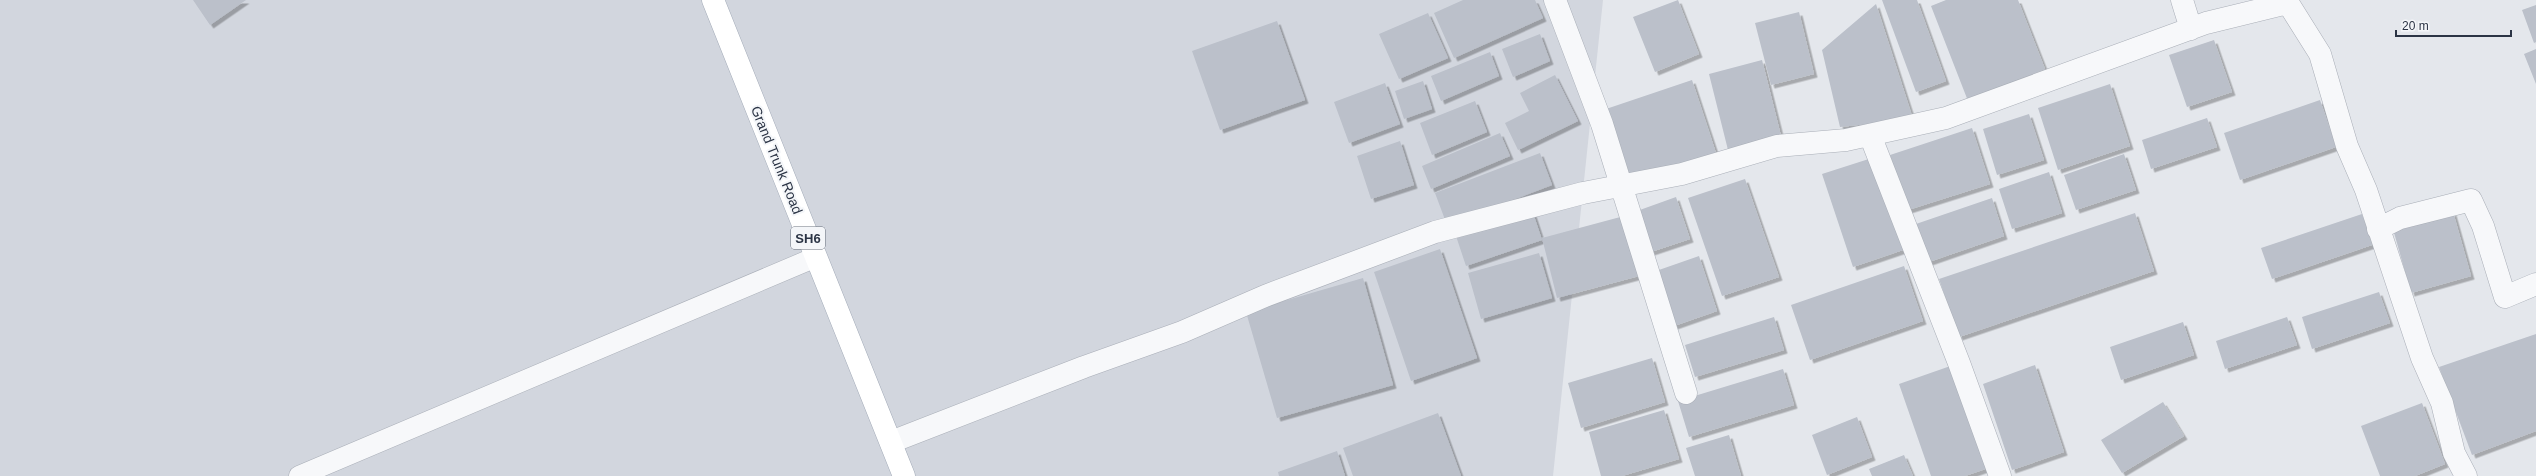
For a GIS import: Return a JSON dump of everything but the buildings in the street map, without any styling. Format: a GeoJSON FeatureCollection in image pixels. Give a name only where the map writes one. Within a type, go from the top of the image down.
{"type":"FeatureCollection","features":[{"type":"Feature","properties":{"kind":"main road","name":"Grand Trunk Road"},"geometry":{"type":"LineString","coordinates":[[713,0],[904,476]]}},
{"type":"Feature","properties":{"kind":"street"},"geometry":{"type":"LineString","coordinates":[[1554,0],[1602,124],[1686,393]]}},
{"type":"Feature","properties":{"kind":"street"},"geometry":{"type":"LineString","coordinates":[[2182,0],[2191,29]]}},
{"type":"Feature","properties":{"kind":"street"},"geometry":{"type":"LineString","coordinates":[[891,442],[1084,367],[1182,332],[1265,296],[1435,232],[1583,193],[1682,174],[1777,146],[1846,140],[1946,118],[2191,29],[2288,3],[2320,54],[2347,146],[2366,190],[2422,358],[2442,403],[2454,453],[2466,476]]}},
{"type":"Feature","properties":{"kind":"street"},"geometry":{"type":"LineString","coordinates":[[1870,135],[1959,363],[2000,476]]}},
{"type":"Feature","properties":{"kind":"street"},"geometry":{"type":"LineString","coordinates":[[2378,228],[2400,218],[2471,200],[2483,226],[2505,297],[2536,284]]}},
{"type":"Feature","properties":{"kind":"lane"},"geometry":{"type":"LineString","coordinates":[[299,476],[816,257]]}},
{"type":"Feature","properties":{"kind":"shaded area"},"geometry":{"type":"Polygon","coordinates":[[[0,0],[1603,0],[1553,476],[0,476],[0,0]]]}}]}
